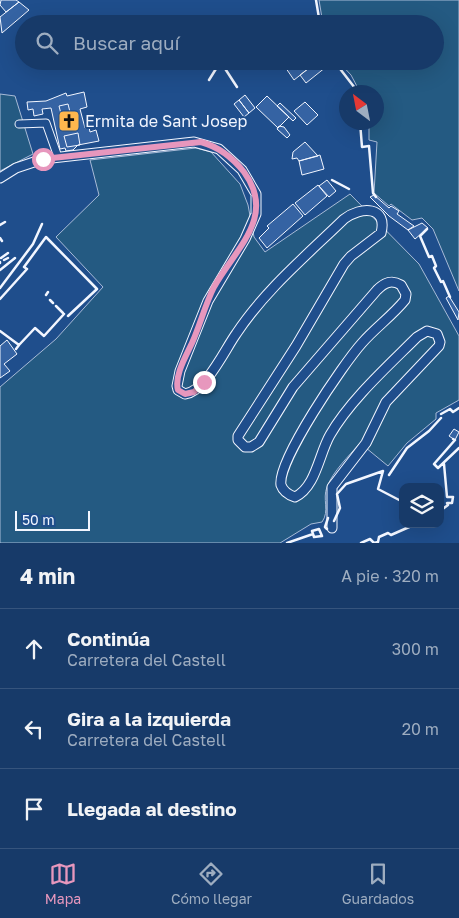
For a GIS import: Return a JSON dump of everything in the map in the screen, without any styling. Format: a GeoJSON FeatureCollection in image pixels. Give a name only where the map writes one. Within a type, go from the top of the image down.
{"type":"FeatureCollection","features":[{"type":"Feature","properties":{"kind":"street"},"geometry":{"type":"LineString","coordinates":[[19,124],[46,123],[58,157]]}},
{"type":"Feature","properties":{"kind":"street"},"geometry":{"type":"LineString","coordinates":[[0,178],[30,162],[58,157],[201,142],[219,149],[236,163],[254,188],[258,204],[253,223],[215,286],[180,371],[177,386],[178,390],[185,394],[194,392],[204,382],[237,332],[262,299],[344,219],[354,211],[372,210],[380,220],[381,234],[351,256],[344,264],[279,374],[238,436],[238,440],[245,447],[255,446],[298,381],[376,290],[387,282],[392,281],[401,284],[406,294],[405,300],[360,345],[321,398],[303,430],[281,481],[284,490],[290,496],[295,497],[304,491],[311,480],[331,433],[347,412],[417,337],[427,332],[437,334],[440,342],[439,346],[386,402],[366,443],[332,487],[332,528]]}},
{"type":"Feature","properties":{"kind":"shaded area"},"geometry":{"type":"Polygon","coordinates":[[[319,0],[459,0],[459,291],[433,229],[422,218],[412,220],[391,204],[389,206],[374,193],[377,142],[369,140],[369,130],[384,130],[384,85],[356,85],[346,70],[444,70],[444,15],[322,15],[319,0]]]}},
{"type":"Feature","properties":{"kind":"shaded area"},"geometry":{"type":"Polygon","coordinates":[[[0,94],[15,96],[33,154],[0,171],[0,94]]]}},
{"type":"Feature","properties":{"kind":"shaded area"},"geometry":{"type":"Polygon","coordinates":[[[196,148],[211,152],[240,184],[248,205],[254,237],[265,252],[350,194],[419,264],[459,336],[459,400],[436,413],[436,419],[407,443],[388,466],[360,443],[333,475],[327,487],[325,496],[326,509],[322,522],[311,524],[280,543],[0,543],[0,387],[56,339],[103,287],[56,237],[99,195],[90,160],[196,148]]]}},
{"type":"Feature","properties":{"kind":"building"},"geometry":{"type":"Polygon","coordinates":[[[1,0],[16,0],[19,2],[6,12],[0,5],[1,0]]]}},
{"type":"Feature","properties":{"kind":"building"},"geometry":{"type":"Polygon","coordinates":[[[19,2],[29,10],[23,15],[15,15],[15,22],[2,33],[0,17],[19,2]]]}},
{"type":"Feature","properties":{"kind":"building"},"geometry":{"type":"Polygon","coordinates":[[[287,70],[307,70],[294,80],[287,70]]]}},
{"type":"Feature","properties":{"kind":"building"},"geometry":{"type":"Polygon","coordinates":[[[306,70],[322,70],[306,83],[300,75],[306,70]]]}},
{"type":"Feature","properties":{"kind":"building","name":"Ermita de Sant Josep"},"geometry":{"type":"Polygon","coordinates":[[[84,92],[87,107],[80,109],[85,128],[89,127],[90,132],[96,130],[99,141],[78,145],[73,150],[66,151],[65,148],[60,149],[51,108],[42,109],[43,114],[34,116],[33,109],[28,110],[27,102],[46,101],[66,93],[67,96],[84,92]]]}},
{"type":"Feature","properties":{"kind":"building"},"geometry":{"type":"Polygon","coordinates":[[[245,95],[255,108],[249,113],[239,100],[245,95]]]}},
{"type":"Feature","properties":{"kind":"building"},"geometry":{"type":"Polygon","coordinates":[[[267,96],[289,117],[278,128],[256,107],[267,96]]]}},
{"type":"Feature","properties":{"kind":"building"},"geometry":{"type":"Polygon","coordinates":[[[239,100],[249,113],[244,117],[234,104],[239,100]]]}},
{"type":"Feature","properties":{"kind":"building"},"geometry":{"type":"Polygon","coordinates":[[[305,102],[318,115],[307,125],[294,111],[305,102]]]}},
{"type":"Feature","properties":{"kind":"building"},"geometry":{"type":"Polygon","coordinates":[[[280,103],[296,118],[293,121],[277,106],[280,103]]]}},
{"type":"Feature","properties":{"kind":"building"},"geometry":{"type":"Polygon","coordinates":[[[68,104],[70,112],[61,114],[59,106],[68,104]]]}},
{"type":"Feature","properties":{"kind":"building"},"geometry":{"type":"Polygon","coordinates":[[[279,126],[284,127],[290,135],[287,138],[277,129],[279,126]]]}},
{"type":"Feature","properties":{"kind":"building"},"geometry":{"type":"Polygon","coordinates":[[[78,133],[80,145],[67,147],[64,136],[78,133]]]}},
{"type":"Feature","properties":{"kind":"building"},"geometry":{"type":"Polygon","coordinates":[[[305,142],[318,156],[299,161],[297,158],[292,159],[293,152],[305,142]]]}},
{"type":"Feature","properties":{"kind":"building"},"geometry":{"type":"Polygon","coordinates":[[[320,155],[324,169],[302,175],[299,161],[320,155]]]}},
{"type":"Feature","properties":{"kind":"building"},"geometry":{"type":"Polygon","coordinates":[[[327,180],[336,191],[329,197],[319,186],[327,180]]]}},
{"type":"Feature","properties":{"kind":"building"},"geometry":{"type":"Polygon","coordinates":[[[318,185],[327,196],[305,215],[295,203],[318,185]]]}},
{"type":"Feature","properties":{"kind":"building"},"geometry":{"type":"Polygon","coordinates":[[[374,195],[389,208],[391,206],[399,211],[397,214],[414,226],[408,230],[389,216],[370,197],[374,195]]]}},
{"type":"Feature","properties":{"kind":"building"},"geometry":{"type":"Polygon","coordinates":[[[293,204],[303,216],[267,248],[259,238],[269,228],[267,226],[293,204]]]}},
{"type":"Feature","properties":{"kind":"building"},"geometry":{"type":"Polygon","coordinates":[[[422,223],[428,228],[415,239],[408,230],[422,223]]]}},
{"type":"Feature","properties":{"kind":"building"},"geometry":{"type":"Polygon","coordinates":[[[449,296],[459,312],[458,320],[446,298],[449,296]]]}},
{"type":"Feature","properties":{"kind":"building"},"geometry":{"type":"Polygon","coordinates":[[[7,340],[17,354],[4,364],[10,371],[0,378],[0,346],[7,340]]]}},
{"type":"Feature","properties":{"kind":"building"},"geometry":{"type":"Polygon","coordinates":[[[454,429],[459,432],[455,440],[449,436],[454,429]]]}},
{"type":"Feature","properties":{"kind":"wall"},"geometry":{"type":"LineString","coordinates":[[316,0],[318,15]]}},
{"type":"Feature","properties":{"kind":"wall"},"geometry":{"type":"LineString","coordinates":[[209,80],[215,70]]}},
{"type":"Feature","properties":{"kind":"wall"},"geometry":{"type":"LineString","coordinates":[[226,70],[237,87]]}},
{"type":"Feature","properties":{"kind":"wall"},"geometry":{"type":"LineString","coordinates":[[341,70],[353,85]]}},
{"type":"Feature","properties":{"kind":"wall"},"geometry":{"type":"LineString","coordinates":[[361,130],[362,147],[369,146],[373,193],[376,197]]}},
{"type":"Feature","properties":{"kind":"wall"},"geometry":{"type":"LineString","coordinates":[[332,180],[349,189]]}},
{"type":"Feature","properties":{"kind":"wall"},"geometry":{"type":"LineString","coordinates":[[0,225],[5,222]]}},
{"type":"Feature","properties":{"kind":"wall"},"geometry":{"type":"LineString","coordinates":[[0,288],[33,244],[42,224]]}},
{"type":"Feature","properties":{"kind":"wall"},"geometry":{"type":"LineString","coordinates":[[427,229],[420,236],[429,257],[432,256],[436,266],[434,268],[441,282],[443,281],[450,297]]}},
{"type":"Feature","properties":{"kind":"wall"},"geometry":{"type":"LineString","coordinates":[[0,299],[27,269],[24,267],[46,237],[97,289],[68,316]]}},
{"type":"Feature","properties":{"kind":"wall"},"geometry":{"type":"LineString","coordinates":[[1,258],[8,253]]}},
{"type":"Feature","properties":{"kind":"wall"},"geometry":{"type":"LineString","coordinates":[[4,260],[8,258]]}},
{"type":"Feature","properties":{"kind":"wall"},"geometry":{"type":"LineString","coordinates":[[0,270],[15,258]]}},
{"type":"Feature","properties":{"kind":"wall"},"geometry":{"type":"LineString","coordinates":[[50,300],[53,303]]}},
{"type":"Feature","properties":{"kind":"wall"},"geometry":{"type":"LineString","coordinates":[[56,306],[63,313]]}},
{"type":"Feature","properties":{"kind":"wall"},"geometry":{"type":"LineString","coordinates":[[19,345],[35,328],[44,336],[64,314]]}},
{"type":"Feature","properties":{"kind":"wall"},"geometry":{"type":"LineString","coordinates":[[0,331],[19,345],[16,349]]}},
{"type":"Feature","properties":{"kind":"wall"},"geometry":{"type":"LineString","coordinates":[[441,414],[450,409],[453,412],[459,408]]}},
{"type":"Feature","properties":{"kind":"wall"},"geometry":{"type":"LineString","coordinates":[[389,475],[407,448],[429,431],[441,418]]}},
{"type":"Feature","properties":{"kind":"wall"},"geometry":{"type":"LineString","coordinates":[[453,439],[455,440],[434,464],[438,468],[459,448]]}},
{"type":"Feature","properties":{"kind":"wall"},"geometry":{"type":"LineString","coordinates":[[444,464],[447,497],[453,497],[452,503],[447,503],[448,505],[444,508]]}},
{"type":"Feature","properties":{"kind":"wall"},"geometry":{"type":"LineString","coordinates":[[383,471],[378,489],[399,500]]}},
{"type":"Feature","properties":{"kind":"wall"},"geometry":{"type":"LineString","coordinates":[[334,521],[340,508],[337,494],[346,484],[383,471]]}},
{"type":"Feature","properties":{"kind":"wall"},"geometry":{"type":"LineString","coordinates":[[327,529],[325,527],[328,518]]}},
{"type":"Feature","properties":{"kind":"wall"},"geometry":{"type":"LineString","coordinates":[[374,543],[378,542],[379,537],[388,533],[391,535],[407,528]]}},
{"type":"Feature","properties":{"kind":"wall"},"geometry":{"type":"LineString","coordinates":[[319,529],[322,536],[314,537],[312,531],[319,529]]}},
{"type":"Feature","properties":{"kind":"wall"},"geometry":{"type":"LineString","coordinates":[[287,543],[313,534]]}},
{"type":"Feature","properties":{"kind":"wall"},"geometry":{"type":"LineString","coordinates":[[361,543],[370,539],[374,543]]}},
{"type":"Feature","properties":{"kind":"place","name":"Ermita de Sant Josep"},"geometry":{"type":"Point","coordinates":[69,121]}},
{"type":"Feature","properties":{"kind":"route"},"geometry":{"type":"LineString","coordinates":[[43,159],[201,142],[219,149],[236,163],[250,180],[258,204],[256,214],[248,234],[215,286],[208,301],[180,371],[177,386],[178,390],[185,394],[194,392],[204,382]]}}]}
